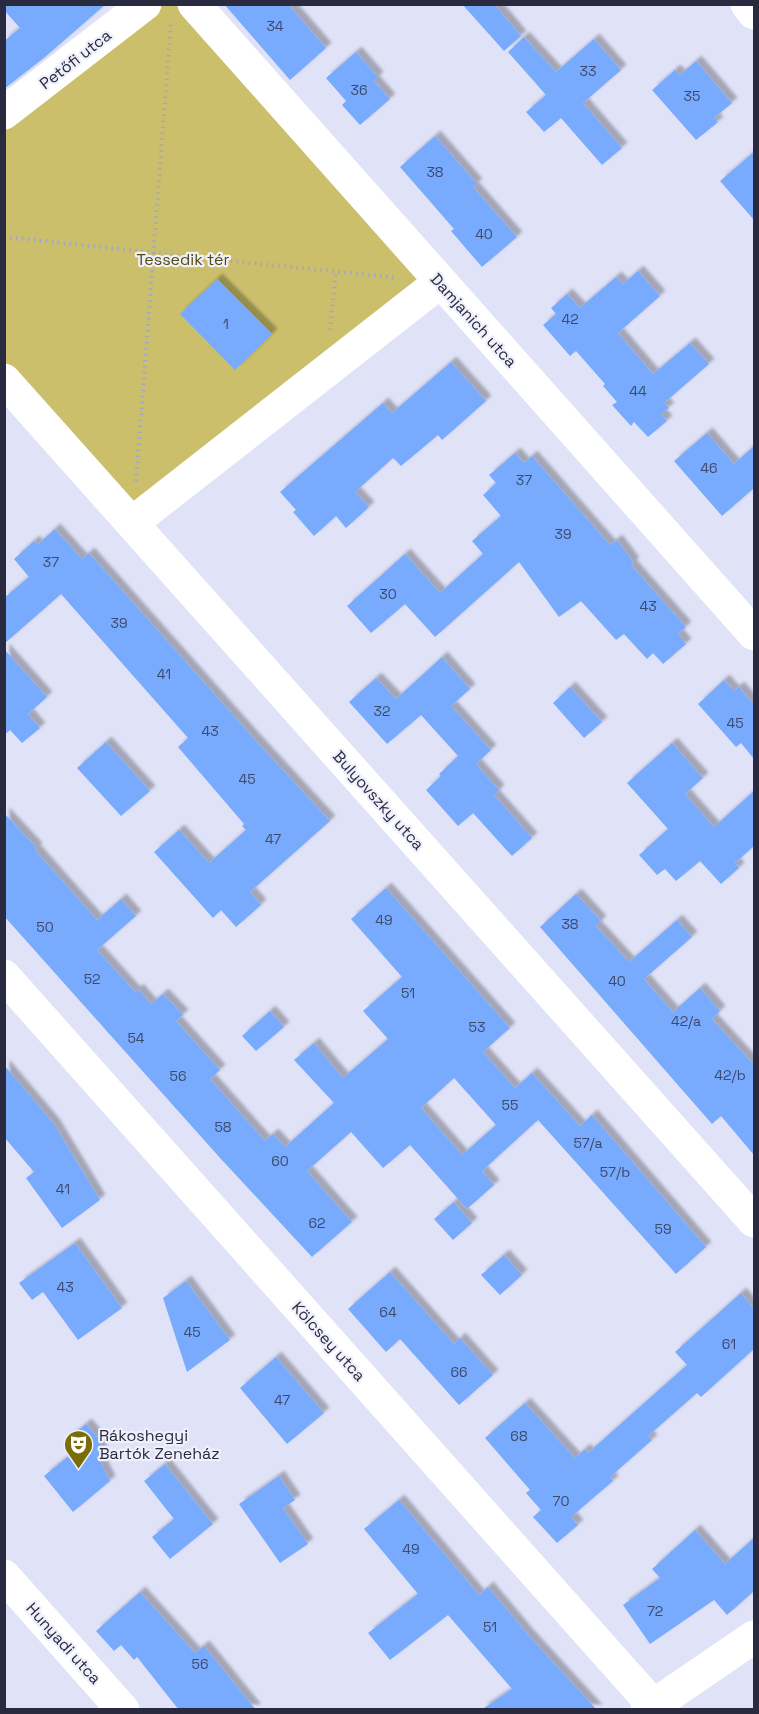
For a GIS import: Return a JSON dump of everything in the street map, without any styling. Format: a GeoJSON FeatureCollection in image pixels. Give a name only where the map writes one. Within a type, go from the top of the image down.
{"type":"FeatureCollection","features":[{"type":"Feature","properties":{"kind":"street"},"geometry":{"type":"LineString","coordinates":[[747,4],[754,13]]}},
{"type":"Feature","properties":{"kind":"street","name":"Petőfi utca"},"geometry":{"type":"LineString","coordinates":[[4,114],[171,8]]}},
{"type":"Feature","properties":{"kind":"street","name":"Damjanich utca"},"geometry":{"type":"LineString","coordinates":[[171,8],[440,282],[754,634]]}},
{"type":"Feature","properties":{"kind":"street"},"geometry":{"type":"LineString","coordinates":[[132,523],[440,282]]}},
{"type":"Feature","properties":{"kind":"street","name":"Bulyovszky utca"},"geometry":{"type":"LineString","coordinates":[[4,380],[754,1221]]}},
{"type":"Feature","properties":{"kind":"street","name":"Kölcsey utca"},"geometry":{"type":"LineString","coordinates":[[4,976],[650,1707]]}},
{"type":"Feature","properties":{"kind":"street","name":"Hunyadi utca"},"geometry":{"type":"LineString","coordinates":[[4,1576],[123,1710]]}},
{"type":"Feature","properties":{"kind":"street"},"geometry":{"type":"LineString","coordinates":[[650,1707],[754,1637]]}},
{"type":"Feature","properties":{"kind":"path"},"geometry":{"type":"LineString","coordinates":[[132,523],[171,8]]}},
{"type":"Feature","properties":{"kind":"path"},"geometry":{"type":"LineString","coordinates":[[4,237],[440,282]]}},
{"type":"Feature","properties":{"kind":"path"},"geometry":{"type":"LineString","coordinates":[[330,331],[336,272]]}},
{"type":"Feature","properties":{"kind":"green space","name":"Tessedik tér"},"geometry":{"type":"Polygon","coordinates":[[[145,5],[194,5],[440,282],[132,523],[5,380],[4,113],[145,5]]]}},
{"type":"Feature","properties":{"kind":"building"},"geometry":{"type":"Polygon","coordinates":[[[4,4],[106,4],[4,89],[4,41],[20,28],[4,10],[4,4]]]}},
{"type":"Feature","properties":{"kind":"building"},"geometry":{"type":"Polygon","coordinates":[[[224,4],[288,4],[326,48],[290,80],[224,4]]]}},
{"type":"Feature","properties":{"kind":"building"},"geometry":{"type":"Polygon","coordinates":[[[462,4],[494,4],[521,36],[504,51],[462,4]]]}},
{"type":"Feature","properties":{"kind":"building"},"geometry":{"type":"Polygon","coordinates":[[[524,37],[556,72],[594,39],[621,70],[583,103],[622,148],[602,165],[561,118],[544,132],[526,112],[546,95],[508,52],[524,37]]]}},
{"type":"Feature","properties":{"kind":"building"},"geometry":{"type":"Polygon","coordinates":[[[356,52],[378,77],[374,81],[390,99],[360,125],[342,105],[346,101],[326,78],[356,52]]]}},
{"type":"Feature","properties":{"kind":"building"},"geometry":{"type":"Polygon","coordinates":[[[696,61],[732,103],[714,118],[718,122],[696,140],[652,90],[675,70],[680,75],[696,61]]]}},
{"type":"Feature","properties":{"kind":"building"},"geometry":{"type":"Polygon","coordinates":[[[435,136],[477,184],[473,187],[517,237],[482,267],[451,231],[454,229],[400,167],[435,136]]]}},
{"type":"Feature","properties":{"kind":"building"},"geometry":{"type":"Polygon","coordinates":[[[754,152],[754,220],[720,181],[754,152]]]}},
{"type":"Feature","properties":{"kind":"building"},"geometry":{"type":"Polygon","coordinates":[[[638,271],[660,296],[618,333],[653,374],[690,343],[709,364],[664,403],[669,408],[661,414],[667,421],[648,437],[634,422],[631,426],[612,405],[617,402],[603,386],[605,384],[576,351],[570,356],[543,325],[556,314],[551,308],[567,294],[580,308],[616,277],[623,284],[638,271]]]}},
{"type":"Feature","properties":{"kind":"building"},"geometry":{"type":"Polygon","coordinates":[[[217,279],[272,334],[235,370],[180,314],[217,279]]]}},
{"type":"Feature","properties":{"kind":"building"},"geometry":{"type":"Polygon","coordinates":[[[451,362],[486,401],[442,440],[438,435],[401,466],[393,458],[355,492],[369,507],[346,528],[336,516],[314,536],[293,512],[296,510],[280,492],[383,403],[392,413],[451,362]]]}},
{"type":"Feature","properties":{"kind":"building"},"geometry":{"type":"Polygon","coordinates":[[[707,433],[734,464],[754,446],[754,488],[722,516],[674,461],[707,433]]]}},
{"type":"Feature","properties":{"kind":"building"},"geometry":{"type":"Polygon","coordinates":[[[515,453],[524,463],[532,456],[610,545],[617,540],[634,563],[631,565],[686,627],[678,634],[686,644],[663,664],[653,653],[647,659],[624,634],[616,640],[581,601],[559,617],[519,562],[435,637],[405,604],[371,633],[347,606],[405,554],[440,593],[483,554],[472,541],[501,516],[483,495],[496,483],[489,475],[515,453]]]}},
{"type":"Feature","properties":{"kind":"building"},"geometry":{"type":"Polygon","coordinates":[[[55,529],[82,559],[89,553],[330,821],[250,892],[261,905],[236,927],[221,910],[213,918],[154,852],[179,830],[209,863],[246,830],[242,826],[244,824],[178,747],[188,738],[61,594],[4,644],[4,598],[29,577],[14,559],[34,541],[37,545],[55,529]]]}},
{"type":"Feature","properties":{"kind":"building"},"geometry":{"type":"Polygon","coordinates":[[[4,649],[47,697],[28,714],[40,728],[22,743],[10,730],[4,735],[4,649]]]}},
{"type":"Feature","properties":{"kind":"building"},"geometry":{"type":"Polygon","coordinates":[[[442,657],[470,689],[451,706],[491,750],[476,764],[499,790],[494,795],[532,838],[512,856],[473,813],[458,826],[426,790],[458,756],[421,715],[387,744],[349,702],[376,678],[396,699],[442,657]]]}},
{"type":"Feature","properties":{"kind":"building"},"geometry":{"type":"Polygon","coordinates":[[[724,680],[734,691],[739,687],[754,705],[754,759],[741,743],[736,747],[698,704],[724,680]]]}},
{"type":"Feature","properties":{"kind":"building"},"geometry":{"type":"Polygon","coordinates":[[[570,687],[602,722],[584,738],[553,703],[570,687]]]}},
{"type":"Feature","properties":{"kind":"building"},"geometry":{"type":"Polygon","coordinates":[[[106,742],[150,791],[121,816],[77,768],[106,742]]]}},
{"type":"Feature","properties":{"kind":"building"},"geometry":{"type":"Polygon","coordinates":[[[672,743],[703,778],[685,794],[714,827],[754,791],[754,846],[735,863],[739,868],[721,884],[700,861],[676,881],[665,869],[657,875],[639,855],[668,829],[627,783],[672,743]]]}},
{"type":"Feature","properties":{"kind":"building"},"geometry":{"type":"Polygon","coordinates":[[[4,813],[37,848],[35,850],[97,920],[121,899],[136,916],[97,950],[135,992],[138,989],[151,1004],[163,994],[183,1015],[176,1021],[220,1070],[210,1079],[265,1141],[273,1134],[285,1147],[334,1103],[294,1060],[314,1043],[343,1078],[388,1039],[363,1011],[402,977],[351,919],[386,888],[510,1028],[483,1052],[515,1088],[532,1073],[580,1126],[592,1115],[706,1247],[676,1274],[538,1120],[482,1171],[494,1185],[467,1209],[410,1145],[383,1168],[351,1132],[307,1171],[352,1222],[312,1257],[221,1159],[4,916],[4,813]],[[454,1078],[421,1108],[462,1155],[496,1125],[454,1078]]]}},
{"type":"Feature","properties":{"kind":"building"},"geometry":{"type":"Polygon","coordinates":[[[576,894],[601,921],[596,926],[629,962],[677,920],[692,937],[644,979],[673,1012],[700,988],[720,1011],[712,1019],[754,1065],[754,1155],[721,1116],[712,1124],[540,927],[576,894]]]}},
{"type":"Feature","properties":{"kind":"building"},"geometry":{"type":"Polygon","coordinates":[[[270,1011],[284,1027],[256,1051],[242,1036],[270,1011]]]}},
{"type":"Feature","properties":{"kind":"building"},"geometry":{"type":"Polygon","coordinates":[[[4,1065],[54,1124],[100,1200],[62,1228],[26,1178],[34,1172],[4,1137],[4,1065]]]}},
{"type":"Feature","properties":{"kind":"building"},"geometry":{"type":"Polygon","coordinates":[[[454,1202],[472,1223],[453,1240],[434,1219],[454,1202]]]}},
{"type":"Feature","properties":{"kind":"building"},"geometry":{"type":"Polygon","coordinates":[[[75,1243],[122,1308],[78,1340],[43,1292],[32,1300],[19,1283],[75,1243]]]}},
{"type":"Feature","properties":{"kind":"building"},"geometry":{"type":"Polygon","coordinates":[[[504,1255],[522,1275],[500,1295],[481,1275],[504,1255]]]}},
{"type":"Feature","properties":{"kind":"building"},"geometry":{"type":"Polygon","coordinates":[[[390,1272],[454,1344],[460,1338],[493,1375],[459,1405],[400,1339],[386,1352],[348,1309],[390,1272]]]}},
{"type":"Feature","properties":{"kind":"building"},"geometry":{"type":"Polygon","coordinates":[[[186,1281],[230,1340],[187,1372],[163,1298],[186,1281]]]}},
{"type":"Feature","properties":{"kind":"building"},"geometry":{"type":"Polygon","coordinates":[[[741,1293],[754,1309],[754,1349],[701,1397],[697,1393],[648,1436],[652,1440],[610,1477],[613,1481],[571,1517],[578,1525],[557,1543],[533,1517],[541,1510],[526,1493],[530,1490],[485,1438],[525,1403],[575,1458],[585,1449],[588,1453],[687,1365],[675,1352],[741,1293]]]}},
{"type":"Feature","properties":{"kind":"building"},"geometry":{"type":"Polygon","coordinates":[[[276,1357],[324,1413],[287,1444],[240,1388],[276,1357]]]}},
{"type":"Feature","properties":{"kind":"building","name":"Rákoshegyi Bartók Zeneház"},"geometry":{"type":"Polygon","coordinates":[[[86,1424],[102,1442],[100,1461],[110,1481],[73,1512],[44,1476],[70,1455],[67,1440],[86,1424]]]}},
{"type":"Feature","properties":{"kind":"building"},"geometry":{"type":"Polygon","coordinates":[[[165,1464],[213,1524],[170,1559],[152,1537],[174,1519],[144,1481],[165,1464]]]}},
{"type":"Feature","properties":{"kind":"building"},"geometry":{"type":"Polygon","coordinates":[[[279,1476],[295,1500],[283,1508],[308,1544],[280,1563],[239,1504],[279,1476]]]}},
{"type":"Feature","properties":{"kind":"building"},"geometry":{"type":"Polygon","coordinates":[[[399,1500],[479,1595],[488,1587],[529,1636],[597,1710],[481,1710],[512,1689],[448,1615],[390,1660],[368,1633],[418,1594],[364,1529],[399,1500]]]}},
{"type":"Feature","properties":{"kind":"building"},"geometry":{"type":"Polygon","coordinates":[[[695,1530],[725,1564],[754,1538],[754,1591],[727,1615],[714,1600],[650,1644],[623,1605],[660,1578],[652,1569],[695,1530]]]}},
{"type":"Feature","properties":{"kind":"building"},"geometry":{"type":"Polygon","coordinates":[[[140,1592],[195,1653],[204,1646],[256,1710],[179,1710],[137,1657],[134,1660],[121,1645],[114,1651],[96,1631],[140,1592]]]}},
{"type":"Feature","properties":{"kind":"place","name":"Rákoshegyi Bartók Zeneház"},"geometry":{"type":"Point","coordinates":[78,1470]}}]}
